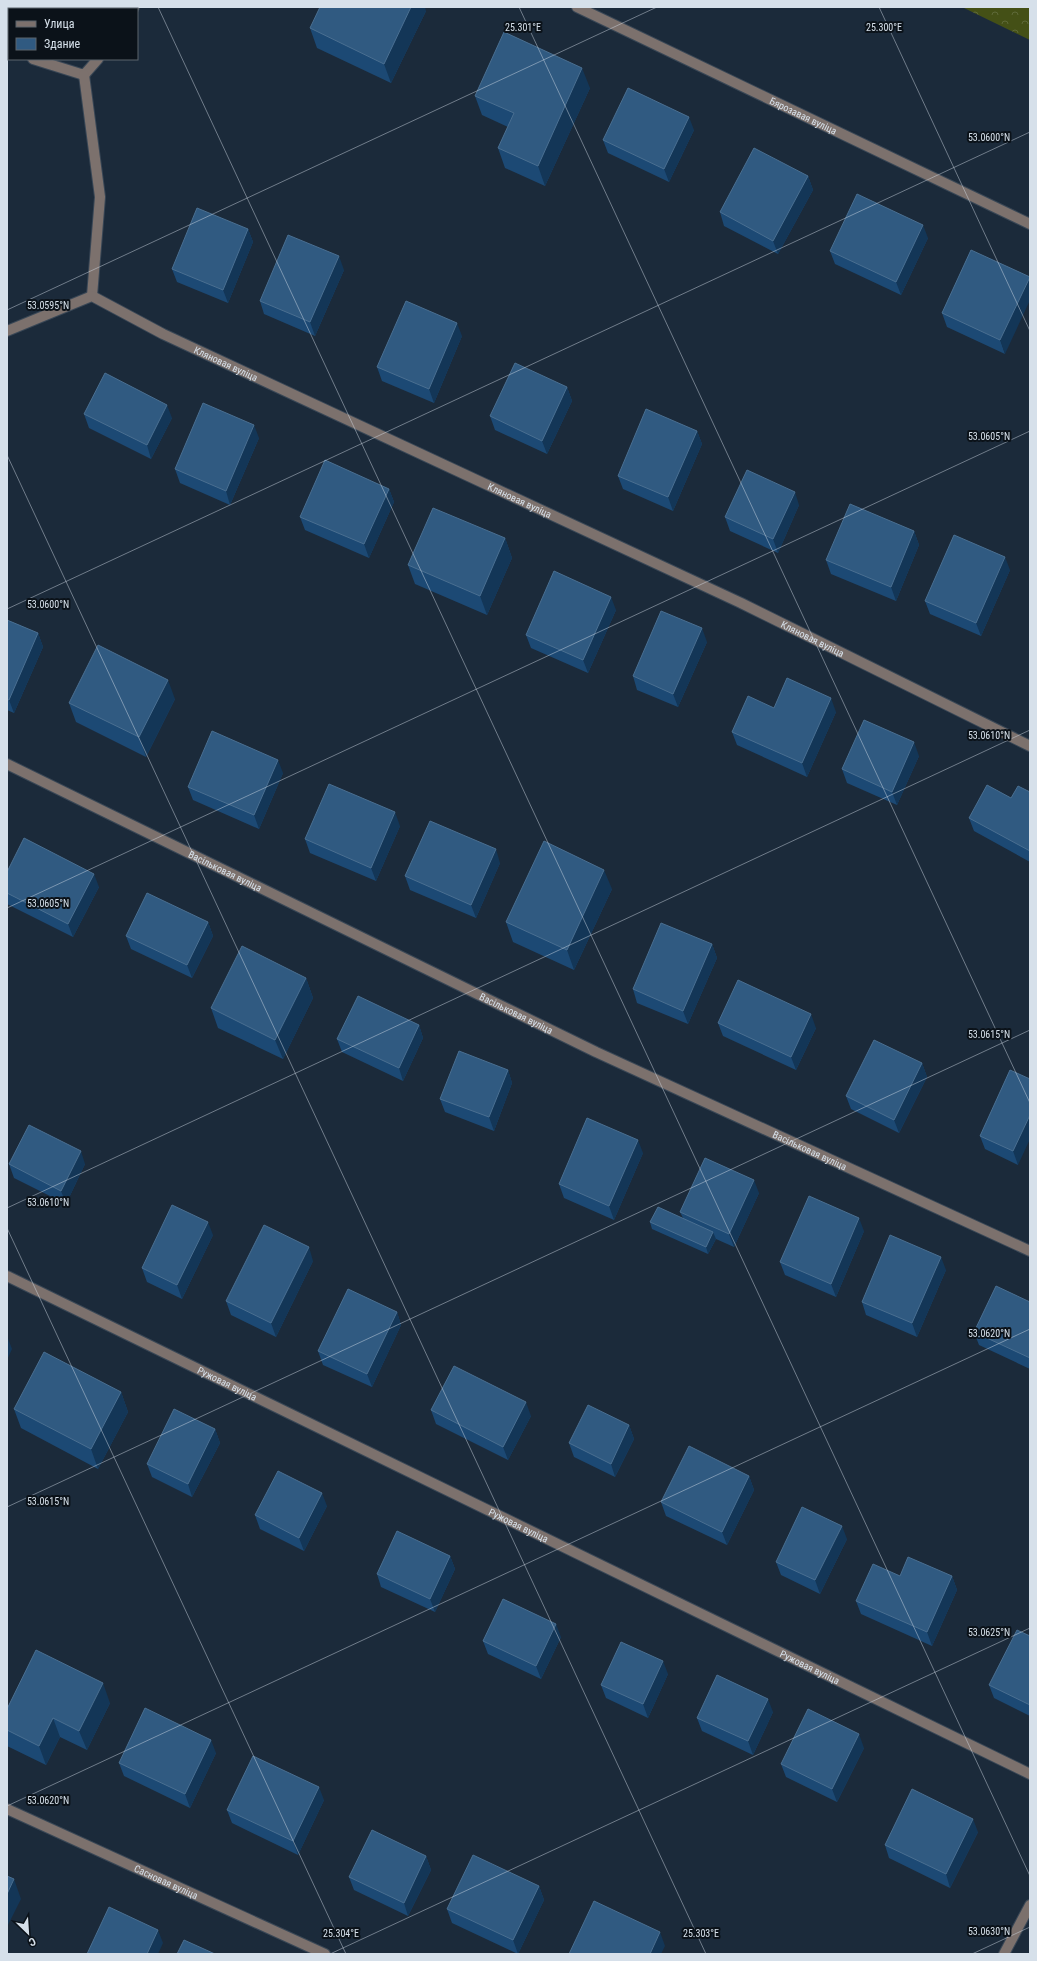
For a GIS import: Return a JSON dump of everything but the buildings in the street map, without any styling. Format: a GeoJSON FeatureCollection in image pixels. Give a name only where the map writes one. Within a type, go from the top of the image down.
{"type":"FeatureCollection","features":[{"type":"Feature","properties":{"kind":"street","name":"Бярозавая вуліца"},"geometry":{"type":"LineString","coordinates":[[577,7],[1030,224]]}},
{"type":"Feature","properties":{"kind":"street"},"geometry":{"type":"LineString","coordinates":[[36,60],[84,75]]}},
{"type":"Feature","properties":{"kind":"street"},"geometry":{"type":"LineString","coordinates":[[7,331],[92,296],[100,197],[84,75],[97,60]]}},
{"type":"Feature","properties":{"kind":"street","name":"Кляновая вуліца"},"geometry":{"type":"LineString","coordinates":[[92,296],[163,334],[741,603],[1030,746]]}},
{"type":"Feature","properties":{"kind":"street","name":"Васільковая вуліца"},"geometry":{"type":"LineString","coordinates":[[7,764],[596,1052],[1030,1251]]}},
{"type":"Feature","properties":{"kind":"street","name":"Ружовая вуліца"},"geometry":{"type":"LineString","coordinates":[[7,1276],[1030,1774]]}},
{"type":"Feature","properties":{"kind":"street","name":"Сасновая вуліца"},"geometry":{"type":"LineString","coordinates":[[7,1809],[325,1954]]}},
{"type":"Feature","properties":{"kind":"street"},"geometry":{"type":"LineString","coordinates":[[1004,1954],[1030,1905]]}},
{"type":"Feature","properties":{"kind":"green space"},"geometry":{"type":"Polygon","coordinates":[[[962,7],[1030,7],[1030,40],[962,7]]]}}]}
